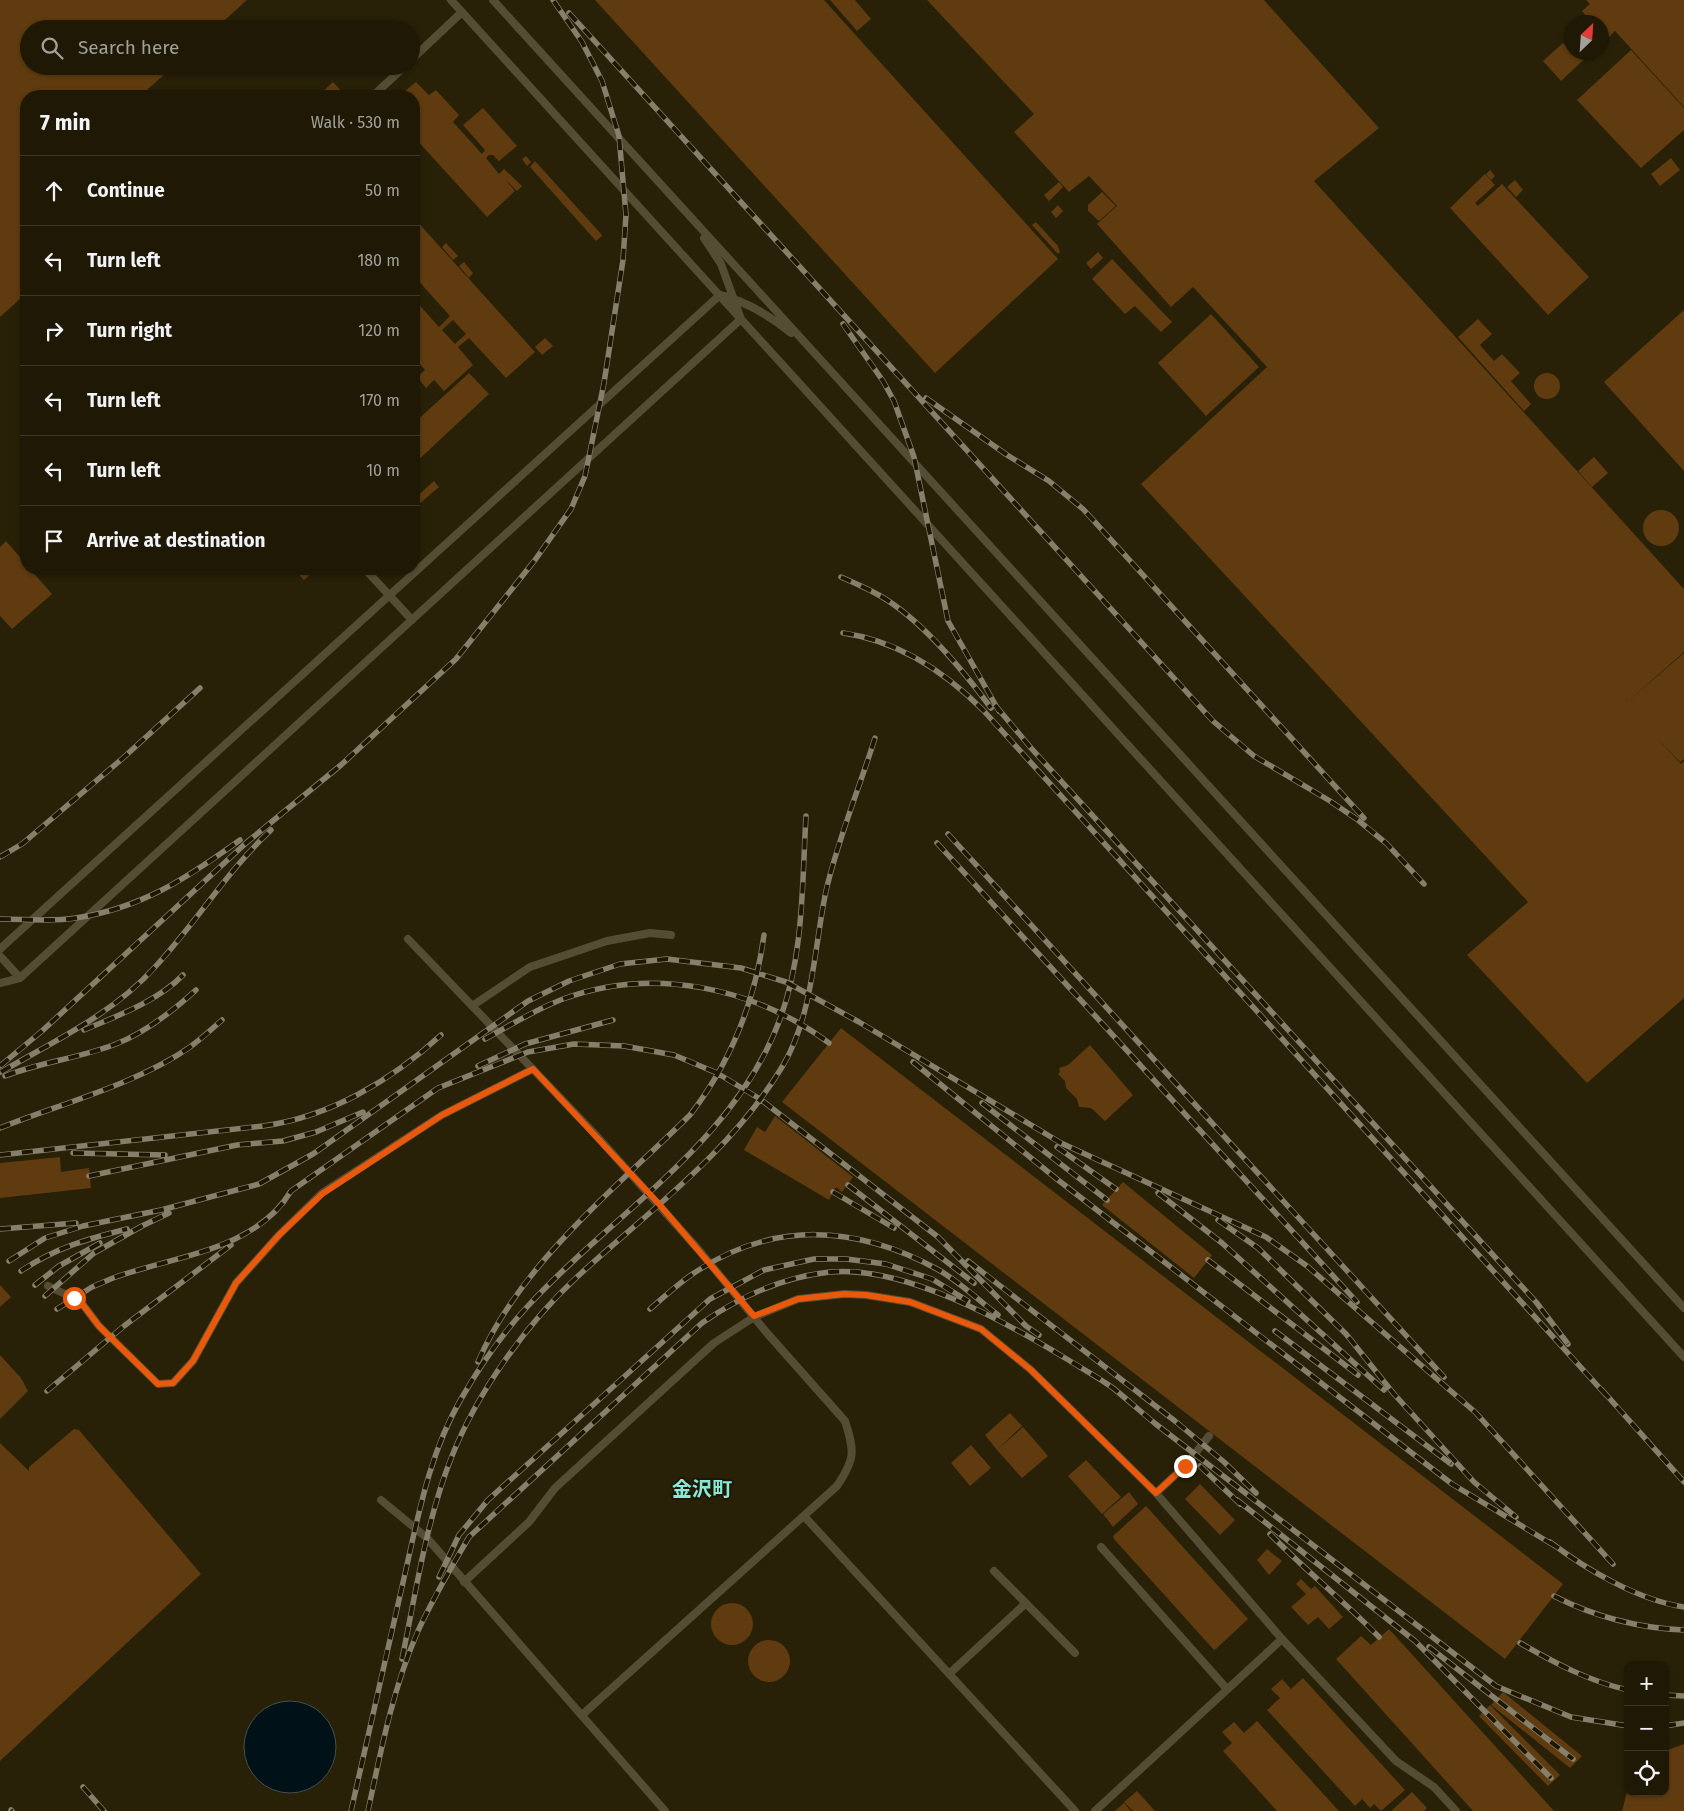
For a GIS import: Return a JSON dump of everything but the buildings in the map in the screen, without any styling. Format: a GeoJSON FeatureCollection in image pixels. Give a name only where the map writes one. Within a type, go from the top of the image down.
{"type":"FeatureCollection","features":[{"type":"Feature","properties":{"kind":"lane"},"geometry":{"type":"LineString","coordinates":[[451,0],[1684,1357]]}},
{"type":"Feature","properties":{"kind":"lane"},"geometry":{"type":"LineString","coordinates":[[493,0],[1684,1308]]}},
{"type":"Feature","properties":{"kind":"lane"},"geometry":{"type":"LineString","coordinates":[[420,52],[462,12]]}},
{"type":"Feature","properties":{"kind":"lane"},"geometry":{"type":"LineString","coordinates":[[379,90],[395,75]]}},
{"type":"Feature","properties":{"kind":"lane"},"geometry":{"type":"LineString","coordinates":[[689,216],[721,264],[741,319]]}},
{"type":"Feature","properties":{"kind":"lane"},"geometry":{"type":"LineString","coordinates":[[720,295],[735,299],[777,322],[806,345]]}},
{"type":"Feature","properties":{"kind":"lane"},"geometry":{"type":"LineString","coordinates":[[420,567],[720,295]]}},
{"type":"Feature","properties":{"kind":"lane"},"geometry":{"type":"LineString","coordinates":[[0,983],[20,978],[741,319]]}},
{"type":"Feature","properties":{"kind":"lane"},"geometry":{"type":"LineString","coordinates":[[371,575],[412,620]]}},
{"type":"Feature","properties":{"kind":"lane"},"geometry":{"type":"LineString","coordinates":[[0,948],[411,575]]}},
{"type":"Feature","properties":{"kind":"lane"},"geometry":{"type":"LineString","coordinates":[[472,1006],[530,967],[607,940],[650,933],[671,935]]}},
{"type":"Feature","properties":{"kind":"lane"},"geometry":{"type":"LineString","coordinates":[[408,939],[594,1132],[665,1212],[845,1421],[851,1439],[853,1453],[847,1472],[837,1486],[582,1715]]}},
{"type":"Feature","properties":{"kind":"lane"},"geometry":{"type":"LineString","coordinates":[[0,956],[20,978]]}},
{"type":"Feature","properties":{"kind":"lane"},"geometry":{"type":"LineString","coordinates":[[48,1286],[80,1301],[99,1326],[158,1384],[173,1383],[193,1361],[236,1283],[279,1235],[322,1194],[442,1115],[533,1069]]}},
{"type":"Feature","properties":{"kind":"lane"},"geometry":{"type":"LineString","coordinates":[[464,1582],[529,1522],[554,1488],[714,1343],[754,1316],[798,1299],[844,1294],[866,1295],[910,1302],[981,1329],[1031,1370],[1156,1493],[1282,1639],[1396,1761],[1434,1787],[1456,1811]]}},
{"type":"Feature","properties":{"kind":"lane"},"geometry":{"type":"LineString","coordinates":[[1156,1493],[1185,1466],[1210,1436]]}},
{"type":"Feature","properties":{"kind":"lane"},"geometry":{"type":"LineString","coordinates":[[381,1500],[427,1538],[665,1811]]}},
{"type":"Feature","properties":{"kind":"lane"},"geometry":{"type":"LineString","coordinates":[[804,1516],[1075,1811]]}},
{"type":"Feature","properties":{"kind":"lane"},"geometry":{"type":"LineString","coordinates":[[1101,1547],[1227,1689]]}},
{"type":"Feature","properties":{"kind":"lane"},"geometry":{"type":"LineString","coordinates":[[994,1571],[1075,1653]]}},
{"type":"Feature","properties":{"kind":"lane"},"geometry":{"type":"LineString","coordinates":[[949,1674],[1026,1603]]}},
{"type":"Feature","properties":{"kind":"lane"},"geometry":{"type":"LineString","coordinates":[[1095,1811],[1282,1639]]}},
{"type":"Feature","properties":{"kind":"shaded area"},"geometry":{"type":"Polygon","coordinates":[[[290,1701],[308,1704],[323,1714],[333,1729],[336,1747],[333,1765],[323,1780],[308,1790],[290,1793],[272,1790],[257,1780],[247,1765],[244,1747],[247,1729],[257,1714],[272,1704],[290,1701]]]}},
{"type":"Feature","properties":{"kind":"railway"},"geometry":{"type":"LineString","coordinates":[[0,1066],[42,1031],[246,843],[341,765],[456,659],[535,560],[571,509],[585,476],[604,383],[623,260],[626,215],[619,136],[602,81],[582,42],[553,0]]}},
{"type":"Feature","properties":{"kind":"railway"},"geometry":{"type":"LineString","coordinates":[[569,13],[1213,721],[1254,756],[1330,801],[1358,820],[1386,843],[1424,884]]}},
{"type":"Feature","properties":{"kind":"railway"},"geometry":{"type":"LineString","coordinates":[[843,324],[883,381],[894,401],[914,457],[948,621],[999,711]]}},
{"type":"Feature","properties":{"kind":"railway"},"geometry":{"type":"LineString","coordinates":[[926,398],[1007,455],[1049,481],[1083,509],[1364,818]]}},
{"type":"Feature","properties":{"kind":"railway"},"geometry":{"type":"LineString","coordinates":[[841,577],[875,593],[908,615],[939,644],[991,708]]}},
{"type":"Feature","properties":{"kind":"railway"},"geometry":{"type":"LineString","coordinates":[[843,633],[883,643],[920,660],[953,683],[983,710],[1606,1395]]}},
{"type":"Feature","properties":{"kind":"railway"},"geometry":{"type":"LineString","coordinates":[[0,857],[22,844],[123,758],[200,688]]}},
{"type":"Feature","properties":{"kind":"railway"},"geometry":{"type":"LineString","coordinates":[[995,705],[1031,748],[1536,1302],[1568,1344]]}},
{"type":"Feature","properties":{"kind":"railway"},"geometry":{"type":"LineString","coordinates":[[402,1659],[422,1557],[435,1506],[462,1432],[489,1384],[539,1316],[577,1277],[660,1204],[714,1153],[762,1098],[782,1067],[800,1026],[811,981],[826,891],[843,833],[875,738]]}},
{"type":"Feature","properties":{"kind":"railway"},"geometry":{"type":"LineString","coordinates":[[351,1811],[420,1509],[433,1464],[450,1420],[483,1363],[517,1318],[561,1273],[668,1175],[702,1140],[733,1104],[759,1063],[780,1019],[794,969],[801,919],[806,816]]}},
{"type":"Feature","properties":{"kind":"railway"},"geometry":{"type":"LineString","coordinates":[[1,1072],[82,1026],[121,999],[138,984],[170,950],[240,863],[271,830]]}},
{"type":"Feature","properties":{"kind":"railway"},"geometry":{"type":"LineString","coordinates":[[948,834],[1444,1377]]}},
{"type":"Feature","properties":{"kind":"railway"},"geometry":{"type":"LineString","coordinates":[[0,919],[67,919],[122,907],[143,899],[182,879],[240,840]]}},
{"type":"Feature","properties":{"kind":"railway"},"geometry":{"type":"LineString","coordinates":[[937,843],[1357,1302]]}},
{"type":"Feature","properties":{"kind":"railway"},"geometry":{"type":"LineString","coordinates":[[478,1362],[496,1326],[518,1292],[544,1260],[601,1199],[690,1115],[705,1095],[718,1074],[739,1030],[754,984],[764,935]]}},
{"type":"Feature","properties":{"kind":"railway"},"geometry":{"type":"LineString","coordinates":[[9,1261],[45,1238],[83,1226],[161,1210],[259,1184],[313,1154],[528,1001],[569,981],[620,964],[667,959],[741,968],[786,982],[859,1022],[1061,1143],[1266,1237],[1307,1266],[1475,1412],[1613,1564]]}},
{"type":"Feature","properties":{"kind":"railway"},"geometry":{"type":"LineString","coordinates":[[84,1030],[162,993],[183,975]]}},
{"type":"Feature","properties":{"kind":"railway"},"geometry":{"type":"LineString","coordinates":[[485,1039],[533,1012],[563,999],[597,989],[632,984],[666,984],[701,988],[735,996],[768,1008],[800,1024],[829,1043]]}},
{"type":"Feature","properties":{"kind":"railway"},"geometry":{"type":"LineString","coordinates":[[5,1076],[116,1044],[137,1034],[158,1020],[196,990]]}},
{"type":"Feature","properties":{"kind":"railway"},"geometry":{"type":"LineString","coordinates":[[0,1128],[122,1083],[146,1072],[190,1047],[222,1020]]}},
{"type":"Feature","properties":{"kind":"railway"},"geometry":{"type":"LineString","coordinates":[[478,1066],[525,1044],[613,1020]]}},
{"type":"Feature","properties":{"kind":"railway"},"geometry":{"type":"LineString","coordinates":[[0,1155],[263,1126],[288,1121],[336,1105],[359,1094],[402,1067],[441,1035]]}},
{"type":"Feature","properties":{"kind":"railway"},"geometry":{"type":"LineString","coordinates":[[57,1309],[92,1287],[113,1278],[211,1249],[235,1239],[256,1227],[275,1211],[291,1191],[438,1088],[528,1052],[574,1044],[624,1046],[674,1055],[717,1073],[760,1099],[938,1237],[1026,1326],[1039,1335]]}},
{"type":"Feature","properties":{"kind":"railway"},"geometry":{"type":"LineString","coordinates":[[913,1062],[1058,1180],[1452,1484],[1555,1546]]}},
{"type":"Feature","properties":{"kind":"railway"},"geometry":{"type":"LineString","coordinates":[[982,1103],[1107,1200]]}},
{"type":"Feature","properties":{"kind":"railway"},"geometry":{"type":"LineString","coordinates":[[89,1176],[237,1145],[283,1141],[316,1132],[363,1112]]}},
{"type":"Feature","properties":{"kind":"railway"},"geometry":{"type":"LineString","coordinates":[[1057,1147],[1116,1189]]}},
{"type":"Feature","properties":{"kind":"railway"},"geometry":{"type":"LineString","coordinates":[[73,1153],[165,1155]]}},
{"type":"Feature","properties":{"kind":"railway"},"geometry":{"type":"LineString","coordinates":[[848,1185],[974,1283]]}},
{"type":"Feature","properties":{"kind":"railway"},"geometry":{"type":"LineString","coordinates":[[833,1192],[894,1228]]}},
{"type":"Feature","properties":{"kind":"railway"},"geometry":{"type":"LineString","coordinates":[[1158,1193],[1222,1243],[1384,1390]]}},
{"type":"Feature","properties":{"kind":"railway"},"geometry":{"type":"LineString","coordinates":[[45,1296],[94,1253],[169,1213]]}},
{"type":"Feature","properties":{"kind":"railway"},"geometry":{"type":"LineString","coordinates":[[1218,1220],[1258,1248],[1346,1334],[1394,1394],[1474,1482],[1516,1517]]}},
{"type":"Feature","properties":{"kind":"railway"},"geometry":{"type":"LineString","coordinates":[[0,1229],[76,1223]]}},
{"type":"Feature","properties":{"kind":"railway"},"geometry":{"type":"LineString","coordinates":[[21,1271],[59,1250],[127,1229]]}},
{"type":"Feature","properties":{"kind":"railway"},"geometry":{"type":"LineString","coordinates":[[650,1309],[688,1277],[724,1256],[754,1244],[785,1237],[815,1235],[846,1237],[907,1254],[945,1274],[998,1315]]}},
{"type":"Feature","properties":{"kind":"railway"},"geometry":{"type":"LineString","coordinates":[[35,1285],[59,1266],[100,1243]]}},
{"type":"Feature","properties":{"kind":"railway"},"geometry":{"type":"LineString","coordinates":[[47,1391],[124,1326],[231,1245]]}},
{"type":"Feature","properties":{"kind":"railway"},"geometry":{"type":"LineString","coordinates":[[439,1577],[459,1535],[488,1500],[710,1299],[764,1270],[814,1259],[846,1259],[886,1264],[932,1279],[968,1301]]}},
{"type":"Feature","properties":{"kind":"railway"},"geometry":{"type":"LineString","coordinates":[[1208,1260],[1358,1375]]}},
{"type":"Feature","properties":{"kind":"railway"},"geometry":{"type":"LineString","coordinates":[[968,1261],[1175,1421],[1224,1462],[1256,1493]]}},
{"type":"Feature","properties":{"kind":"railway"},"geometry":{"type":"LineString","coordinates":[[368,1811],[388,1720],[409,1653],[442,1583],[469,1537],[702,1323],[732,1304],[763,1289],[795,1278],[830,1272],[859,1272],[889,1277],[921,1286],[952,1298],[1040,1343],[1113,1388],[1157,1425],[1496,1686],[1571,1717],[1624,1725]]}},
{"type":"Feature","properties":{"kind":"railway"},"geometry":{"type":"LineString","coordinates":[[1275,1331],[1451,1464]]}},
{"type":"Feature","properties":{"kind":"railway"},"geometry":{"type":"LineString","coordinates":[[1602,1390],[1684,1482]]}},
{"type":"Feature","properties":{"kind":"railway"},"geometry":{"type":"LineString","coordinates":[[1200,1466],[1240,1504]]}},
{"type":"Feature","properties":{"kind":"railway"},"geometry":{"type":"LineString","coordinates":[[1237,1500],[1415,1641],[1551,1778]]}},
{"type":"Feature","properties":{"kind":"railway"},"geometry":{"type":"LineString","coordinates":[[1270,1534],[1379,1637]]}},
{"type":"Feature","properties":{"kind":"railway"},"geometry":{"type":"LineString","coordinates":[[1550,1542],[1580,1563],[1631,1591],[1684,1607]]}},
{"type":"Feature","properties":{"kind":"railway"},"geometry":{"type":"LineString","coordinates":[[1554,1596],[1585,1610],[1617,1620],[1650,1627],[1684,1630]]}},
{"type":"Feature","properties":{"kind":"railway"},"geometry":{"type":"LineString","coordinates":[[1520,1643],[1585,1676],[1624,1689]]}},
{"type":"Feature","properties":{"kind":"railway"},"geometry":{"type":"LineString","coordinates":[[1429,1647],[1573,1759]]}},
{"type":"Feature","properties":{"kind":"railway"},"geometry":{"type":"LineString","coordinates":[[1669,1695],[1684,1696]]}},
{"type":"Feature","properties":{"kind":"railway"},"geometry":{"type":"LineString","coordinates":[[1669,1725],[1684,1723]]}},
{"type":"Feature","properties":{"kind":"railway"},"geometry":{"type":"LineString","coordinates":[[83,1787],[104,1811]]}},
{"type":"Feature","properties":{"kind":"district","name":"金沢町"},"geometry":{"type":"Point","coordinates":[702,1489]}},
{"type":"Feature","properties":{"kind":"route"},"geometry":{"type":"LineString","coordinates":[[74,1298],[80,1301],[99,1326],[158,1384],[173,1383],[193,1361],[236,1283],[279,1235],[322,1194],[442,1115],[533,1069],[594,1132],[659,1204],[754,1316],[798,1299],[844,1294],[866,1295],[910,1302],[981,1329],[1031,1370],[1156,1493],[1185,1466]]}}]}
